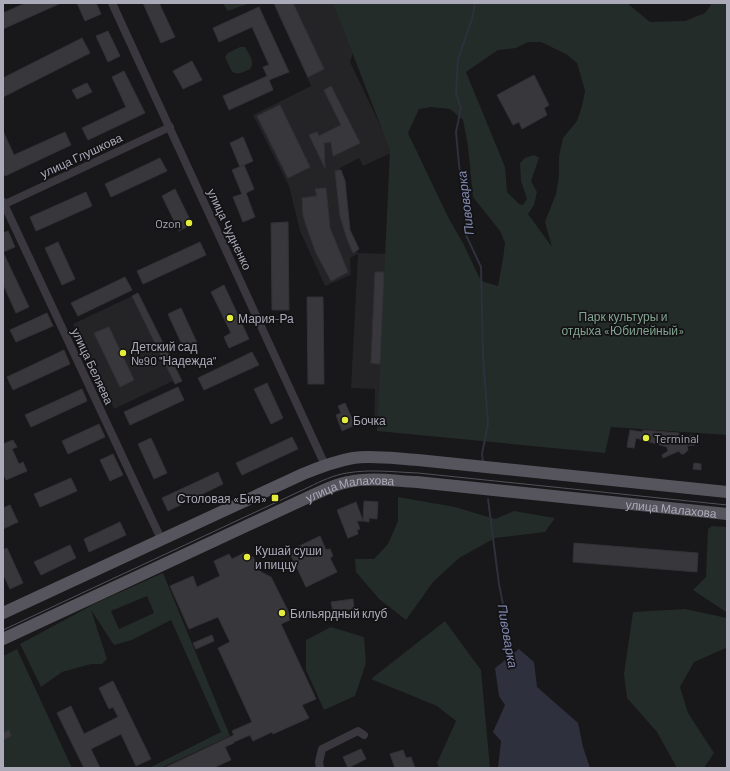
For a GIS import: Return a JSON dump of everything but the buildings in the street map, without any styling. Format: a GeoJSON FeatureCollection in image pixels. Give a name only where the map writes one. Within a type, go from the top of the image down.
{"type":"FeatureCollection","features":[{"type":"Feature","properties":{"kind":"main road","name":"улица Малахова"},"geometry":{"type":"LineString","coordinates":[[3,613],[325,465],[355,458],[405,459],[727,492]]}},
{"type":"Feature","properties":{"kind":"main road","name":"улица Малахова"},"geometry":{"type":"LineString","coordinates":[[3,639],[306,498],[334,486],[348,482],[373,480],[417,482],[727,514]]}},
{"type":"Feature","properties":{"kind":"street","name":"улица Чудненко"},"geometry":{"type":"LineString","coordinates":[[112,3],[325,465]]}},
{"type":"Feature","properties":{"kind":"street","name":"улица Глушкова"},"geometry":{"type":"LineString","coordinates":[[3,204],[170,127]]}},
{"type":"Feature","properties":{"kind":"street","name":"улица Беляева"},"geometry":{"type":"LineString","coordinates":[[3,204],[162,541]]}},
{"type":"Feature","properties":{"kind":"street"},"geometry":{"type":"LineString","coordinates":[[320,768],[319,762],[322,749],[358,731],[364,735]]}},
{"type":"Feature","properties":{"kind":"shaded area"},"geometry":{"type":"Polygon","coordinates":[[[273,3],[347,3],[361,29],[350,62],[393,152],[363,166],[359,158],[340,168],[347,225],[358,253],[428,255],[404,425],[374,423],[375,389],[351,388],[358,254],[350,258],[351,275],[325,286],[300,231],[289,186],[253,115],[311,86],[273,3]]]}},
{"type":"Feature","properties":{"kind":"shaded area","name":"Детский сад №90 \"Надежда\""},"geometry":{"type":"Polygon","coordinates":[[[132,296],[173,381],[114,409],[73,324],[132,296]]]}},
{"type":"Feature","properties":{"kind":"green space"},"geometry":{"type":"Polygon","coordinates":[[[250,3],[228,11],[223,4],[250,3]]]}},
{"type":"Feature","properties":{"kind":"green space","name":"Парк культуры и отдыха «Юбилейный»"},"geometry":{"type":"Polygon","coordinates":[[[333,3],[627,3],[650,22],[685,21],[705,13],[711,5],[709,3],[727,3],[727,435],[611,427],[605,453],[377,431],[390,150],[333,3]],[[528,42],[516,48],[498,50],[466,72],[505,167],[507,192],[519,204],[523,205],[527,199],[521,181],[520,163],[525,158],[534,155],[539,158],[531,181],[537,192],[534,205],[528,214],[552,247],[545,222],[556,194],[559,175],[559,156],[563,138],[577,121],[585,91],[577,63],[566,54],[541,42],[528,42]],[[431,107],[419,109],[408,133],[448,217],[463,243],[481,281],[498,286],[505,243],[500,231],[473,197],[468,146],[463,120],[450,109],[431,107]]]}},
{"type":"Feature","properties":{"kind":"green space"},"geometry":{"type":"Polygon","coordinates":[[[240,47],[245,47],[251,57],[252,65],[248,70],[241,73],[234,73],[230,69],[225,57],[228,53],[240,47]]]}},
{"type":"Feature","properties":{"kind":"green space"},"geometry":{"type":"Polygon","coordinates":[[[398,497],[455,507],[495,519],[514,511],[555,518],[545,532],[495,538],[459,558],[433,582],[406,620],[379,599],[356,572],[355,559],[374,559],[388,544],[398,521],[398,497]]]}},
{"type":"Feature","properties":{"kind":"green space"},"geometry":{"type":"Polygon","coordinates":[[[712,526],[727,527],[727,612],[693,590],[706,577],[708,529],[712,526]]]}},
{"type":"Feature","properties":{"kind":"green space"},"geometry":{"type":"Polygon","coordinates":[[[163,573],[230,736],[161,768],[149,768],[221,732],[171,620],[132,640],[114,645],[91,610],[107,659],[102,664],[91,664],[62,672],[41,687],[20,644],[96,603],[163,573]],[[147,596],[111,611],[119,629],[154,613],[147,596]]]}},
{"type":"Feature","properties":{"kind":"green space"},"geometry":{"type":"Polygon","coordinates":[[[685,609],[727,618],[726,648],[694,662],[680,687],[688,713],[714,753],[704,768],[677,768],[657,732],[627,698],[624,674],[633,612],[685,609]]]}},
{"type":"Feature","properties":{"kind":"green space"},"geometry":{"type":"Polygon","coordinates":[[[445,621],[481,670],[490,768],[439,768],[437,763],[456,721],[437,706],[371,679],[445,621]]]}},
{"type":"Feature","properties":{"kind":"green space"},"geometry":{"type":"Polygon","coordinates":[[[331,627],[364,637],[366,663],[355,696],[324,710],[306,670],[306,640],[331,627]]]}},
{"type":"Feature","properties":{"kind":"green space"},"geometry":{"type":"Polygon","coordinates":[[[17,649],[72,768],[3,768],[3,656],[17,649]]]}},
{"type":"Feature","properties":{"kind":"water"},"geometry":{"type":"Polygon","coordinates":[[[519,649],[534,662],[537,687],[578,723],[583,747],[590,768],[498,768],[501,741],[493,732],[505,705],[499,696],[495,668],[519,649]]]}},
{"type":"Feature","properties":{"kind":"waterway","name":"Пивоварка"},"geometry":{"type":"LineString","coordinates":[[475,3],[472,19],[458,59],[456,93],[461,108],[456,132],[465,203],[466,235],[481,267],[483,356],[488,424],[482,454],[483,462]]}},
{"type":"Feature","properties":{"kind":"waterway","name":"Пивоварка"},"geometry":{"type":"LineString","coordinates":[[488,499],[499,584],[513,655]]}},
{"type":"Feature","properties":{"kind":"tram line"},"geometry":{"type":"LineString","coordinates":[[3,630],[318,483],[347,473],[373,471],[418,473],[727,505]]}},
{"type":"Feature","properties":{"kind":"place","name":"Ozon"},"geometry":{"type":"Point","coordinates":[189,223]}},
{"type":"Feature","properties":{"kind":"place","name":"Мария-Ра"},"geometry":{"type":"Point","coordinates":[230,318]}},
{"type":"Feature","properties":{"kind":"place","name":"Детский сад №90 \"Надежда\""},"geometry":{"type":"Point","coordinates":[123,353]}},
{"type":"Feature","properties":{"kind":"place","name":"Бочка"},"geometry":{"type":"Point","coordinates":[345,420]}},
{"type":"Feature","properties":{"kind":"place","name":"Terminal"},"geometry":{"type":"Point","coordinates":[646,438]}},
{"type":"Feature","properties":{"kind":"place","name":"Столовая «Бия»"},"geometry":{"type":"Point","coordinates":[275,498]}},
{"type":"Feature","properties":{"kind":"place","name":"Кушай суши и пиццу"},"geometry":{"type":"Point","coordinates":[247,557]}},
{"type":"Feature","properties":{"kind":"place","name":"Бильярдный клуб"},"geometry":{"type":"Point","coordinates":[282,613]}}]}
